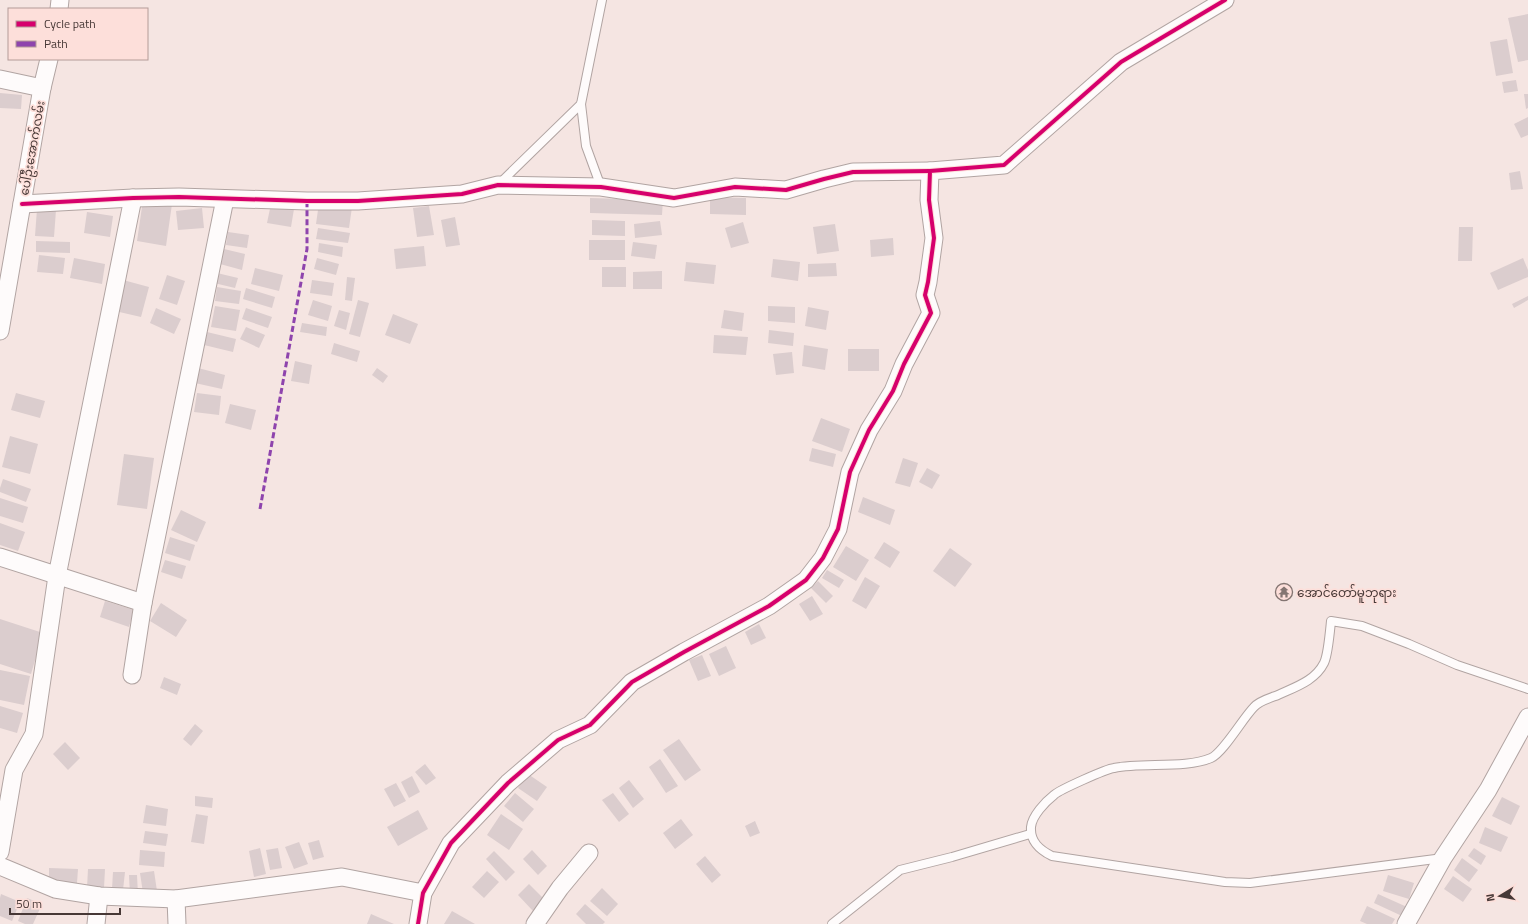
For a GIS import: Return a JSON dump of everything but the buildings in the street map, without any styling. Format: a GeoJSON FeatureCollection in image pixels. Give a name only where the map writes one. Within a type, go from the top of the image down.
{"type":"FeatureCollection","features":[{"type":"Feature","properties":{"kind":"street"},"geometry":{"type":"LineString","coordinates":[[22,204],[178,197],[358,201],[462,194],[498,185],[601,187],[674,198],[736,187],[786,190],[853,172],[930,171],[1004,165],[1122,62],[1225,0]]}},
{"type":"Feature","properties":{"kind":"street","name":"ပေါ်ဦးအောက်လမ်း"},"geometry":{"type":"LineString","coordinates":[[0,332],[42,88],[49,60]]}},
{"type":"Feature","properties":{"kind":"street"},"geometry":{"type":"LineString","coordinates":[[0,80],[42,88]]}},
{"type":"Feature","properties":{"kind":"street"},"geometry":{"type":"LineString","coordinates":[[418,924],[423,893],[451,843],[508,783],[558,740],[590,725],[632,682],[775,602],[806,580],[823,558],[838,528],[850,472],[869,430],[893,391],[904,364],[931,313],[925,295],[934,238],[929,200],[930,171]]}},
{"type":"Feature","properties":{"kind":"street"},"geometry":{"type":"LineString","coordinates":[[0,852],[14,770],[34,734],[57,576],[133,198]]}},
{"type":"Feature","properties":{"kind":"street"},"geometry":{"type":"LineString","coordinates":[[132,675],[143,603],[225,199]]}},
{"type":"Feature","properties":{"kind":"street"},"geometry":{"type":"LineString","coordinates":[[0,557],[143,603]]}},
{"type":"Feature","properties":{"kind":"street"},"geometry":{"type":"LineString","coordinates":[[1406,924],[1443,858],[1488,790],[1528,717]]}},
{"type":"Feature","properties":{"kind":"street"},"geometry":{"type":"LineString","coordinates":[[535,924],[560,888],[589,853]]}},
{"type":"Feature","properties":{"kind":"street"},"geometry":{"type":"LineString","coordinates":[[0,866],[55,889],[99,896],[176,900],[342,877],[423,893]]}},
{"type":"Feature","properties":{"kind":"street"},"geometry":{"type":"LineString","coordinates":[[96,924],[99,896]]}},
{"type":"Feature","properties":{"kind":"street"},"geometry":{"type":"LineString","coordinates":[[176,900],[177,924]]}},
{"type":"Feature","properties":{"kind":"lane"},"geometry":{"type":"LineString","coordinates":[[601,187],[586,146],[581,104],[602,0]]}},
{"type":"Feature","properties":{"kind":"lane"},"geometry":{"type":"LineString","coordinates":[[498,185],[581,104]]}},
{"type":"Feature","properties":{"kind":"lane"},"geometry":{"type":"LineString","coordinates":[[1443,858],[1250,883],[1226,882],[1052,856],[1040,850],[1030,834],[1032,822],[1054,794],[1110,769],[1130,766],[1191,763],[1212,758],[1255,706],[1306,682],[1315,676],[1325,662],[1331,621],[1362,626],[1457,665],[1528,689]]}},
{"type":"Feature","properties":{"kind":"lane"},"geometry":{"type":"LineString","coordinates":[[832,924],[900,870],[952,857],[1030,834]]}},
{"type":"Feature","properties":{"kind":"marked path"},"geometry":{"type":"LineString","coordinates":[[260,509],[307,249],[307,201]]}},
{"type":"Feature","properties":{"kind":"cycle path"},"geometry":{"type":"LineString","coordinates":[[418,924],[423,893],[451,843],[508,783],[558,740],[590,725],[632,682],[769,606],[806,580],[823,558],[838,529],[850,472],[869,430],[893,391],[904,364],[931,313],[925,295],[934,238],[929,200],[930,171],[1004,165],[1121,62],[1225,0]]}},
{"type":"Feature","properties":{"kind":"cycle path"},"geometry":{"type":"LineString","coordinates":[[22,204],[179,197],[358,201],[462,194],[498,185],[601,187],[674,198],[735,187],[786,190],[853,172],[930,171]]}},
{"type":"Feature","properties":{"kind":"place","name":"အောင်တော်မူဘုရား"},"geometry":{"type":"Point","coordinates":[1284,592]}}]}
